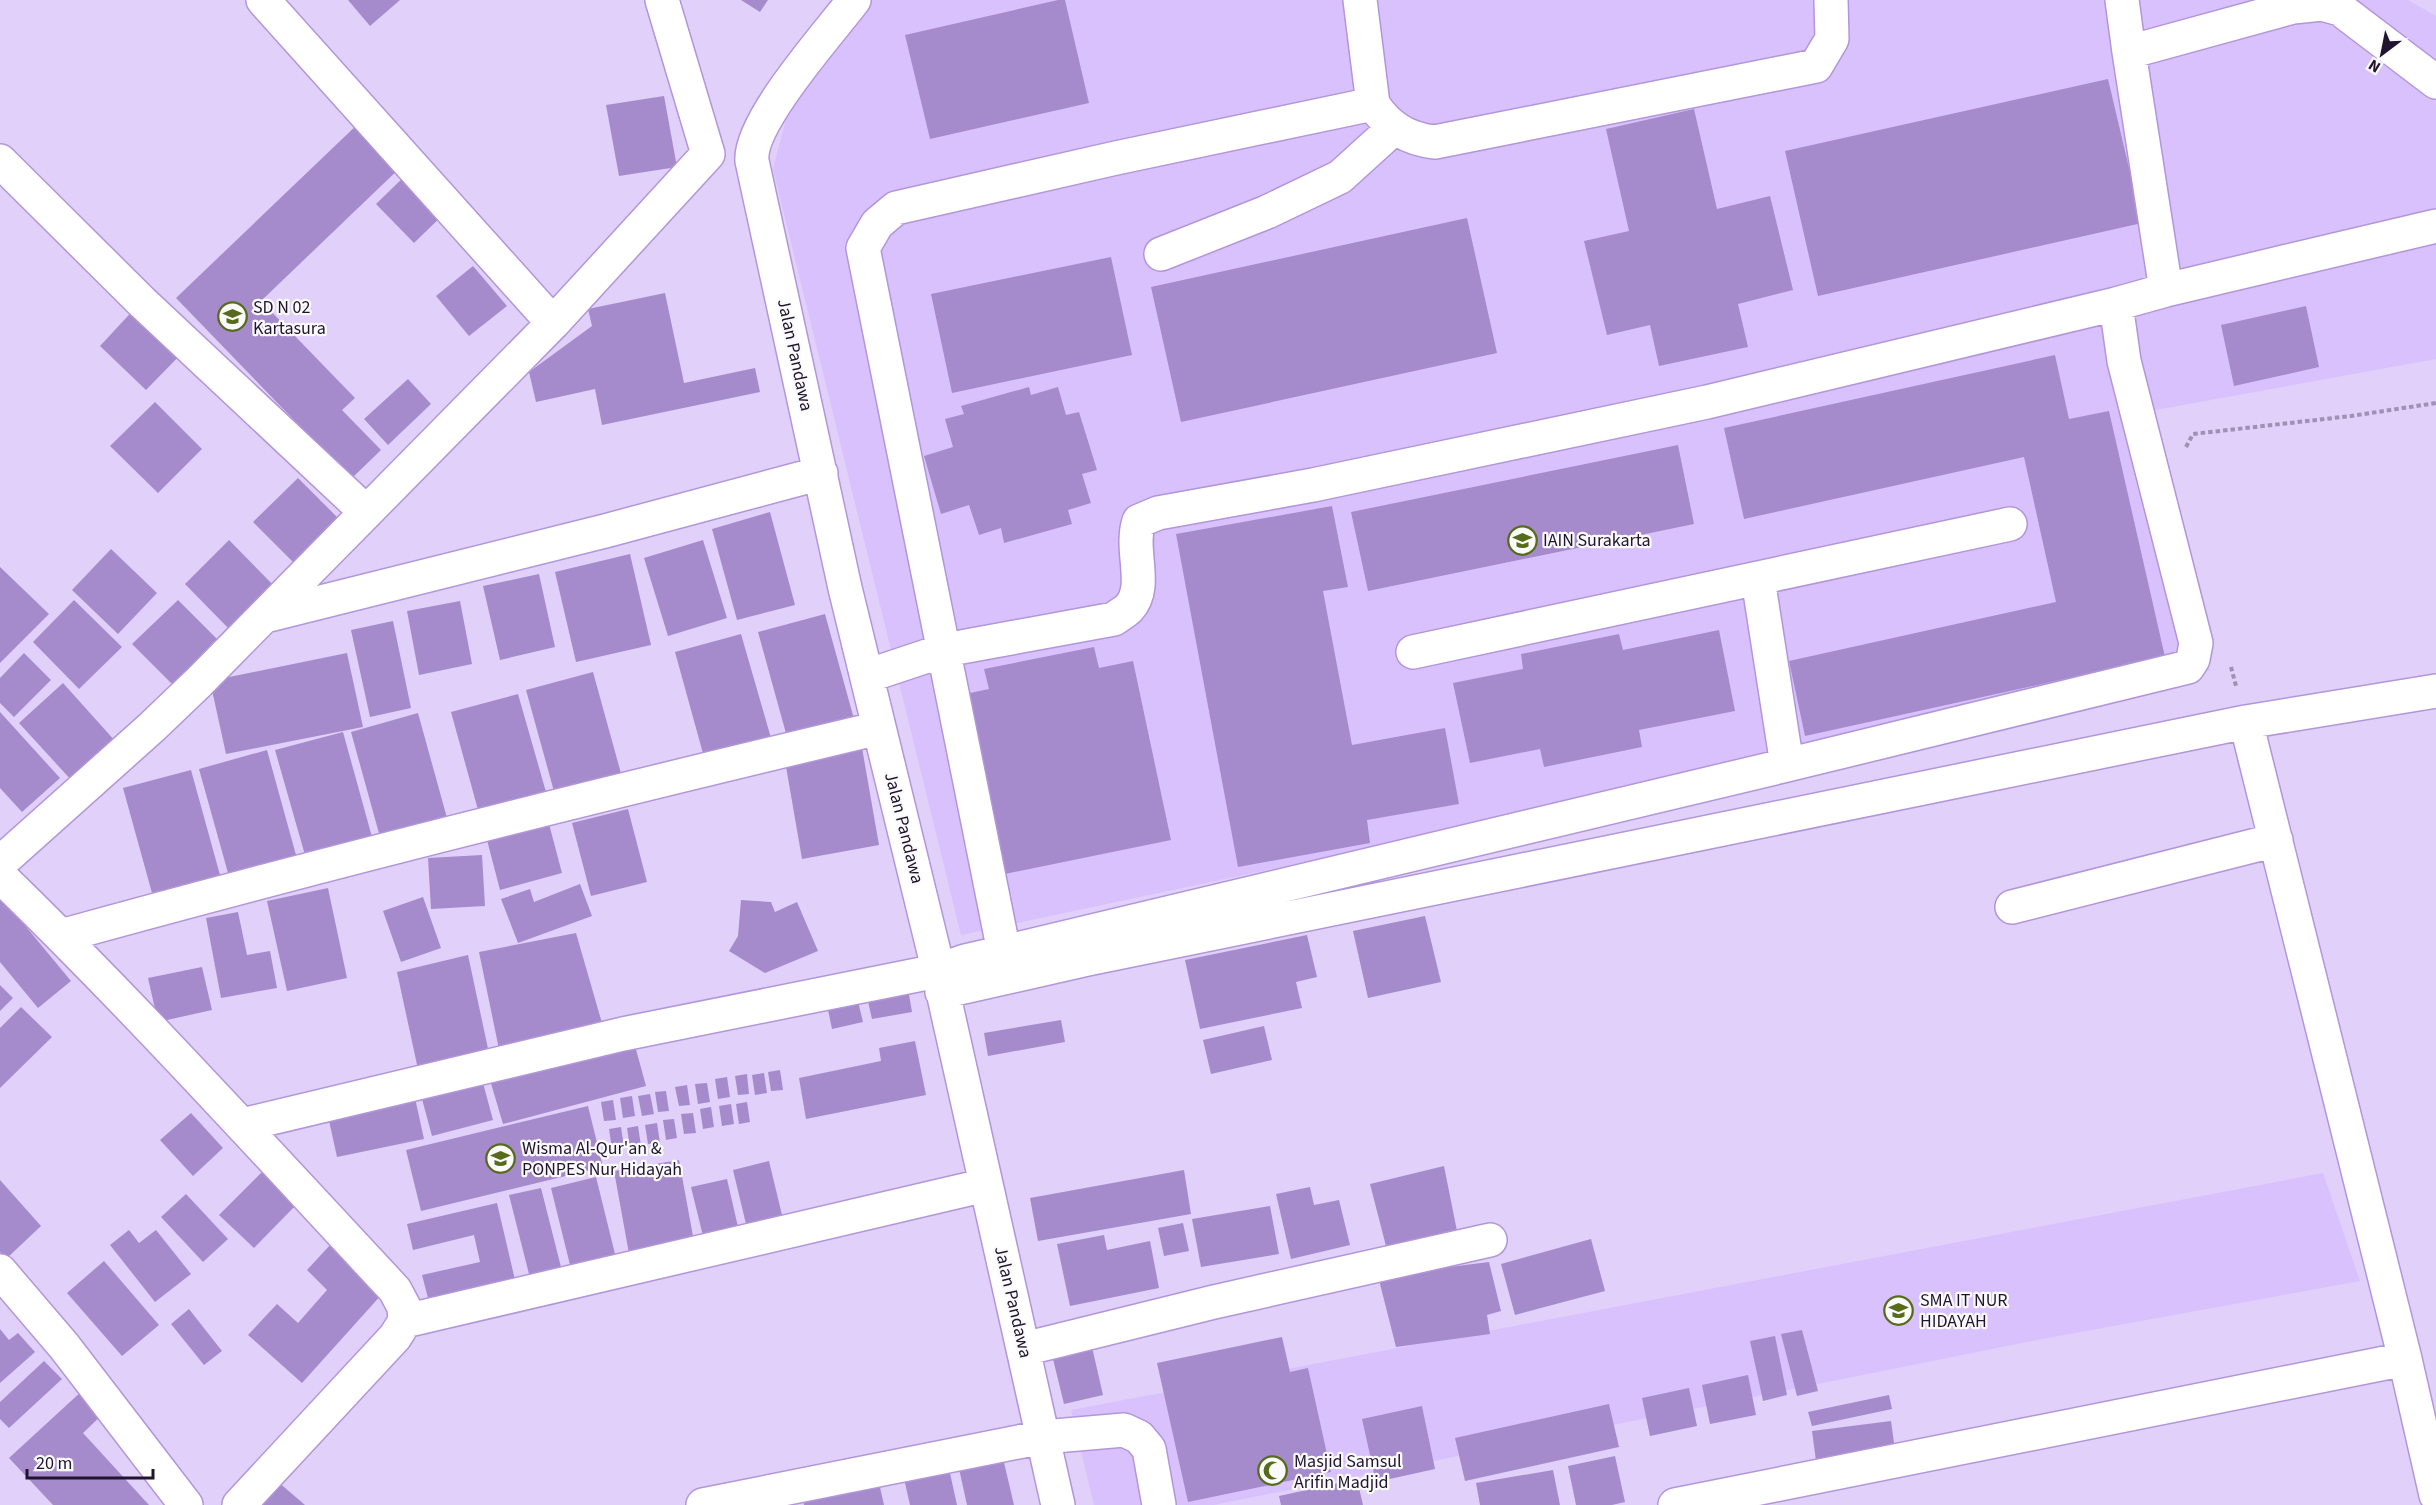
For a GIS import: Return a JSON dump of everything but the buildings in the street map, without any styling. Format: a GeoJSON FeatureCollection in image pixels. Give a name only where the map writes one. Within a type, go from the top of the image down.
{"type":"FeatureCollection","features":[{"type":"Feature","properties":{"kind":"street"},"geometry":{"type":"LineString","coordinates":[[263,0],[553,323]]}},
{"type":"Feature","properties":{"kind":"street"},"geometry":{"type":"LineString","coordinates":[[662,0],[708,154]]}},
{"type":"Feature","properties":{"kind":"street","name":"Jalan Pandawa"},"geometry":{"type":"LineString","coordinates":[[854,0],[766,116],[753,151],[757,183],[845,588],[940,981],[1058,1505]]}},
{"type":"Feature","properties":{"kind":"street"},"geometry":{"type":"LineString","coordinates":[[1360,0],[1383,116],[1404,134],[1435,142],[1816,66],[1832,39],[1831,0]]}},
{"type":"Feature","properties":{"kind":"street"},"geometry":{"type":"LineString","coordinates":[[2122,0],[2166,290]]}},
{"type":"Feature","properties":{"kind":"street"},"geometry":{"type":"LineString","coordinates":[[2129,52],[2293,7],[2322,4],[2340,9],[2436,82]]}},
{"type":"Feature","properties":{"kind":"street"},"geometry":{"type":"LineString","coordinates":[[1161,254],[1267,212],[1340,177],[1383,116]]}},
{"type":"Feature","properties":{"kind":"street"},"geometry":{"type":"LineString","coordinates":[[1004,952],[863,252],[873,229],[884,216],[896,208],[1116,158],[1383,116]]}},
{"type":"Feature","properties":{"kind":"street"},"geometry":{"type":"LineString","coordinates":[[0,863],[152,727],[265,616],[553,323],[708,154],[753,151]]}},
{"type":"Feature","properties":{"kind":"street"},"geometry":{"type":"LineString","coordinates":[[0,160],[142,302],[366,512]]}},
{"type":"Feature","properties":{"kind":"street"},"geometry":{"type":"LineString","coordinates":[[867,676],[945,650],[1114,619],[1130,607],[1137,592],[1139,577],[1134,534],[1139,521],[1158,513],[1313,485],[1707,402],[2436,226]]}},
{"type":"Feature","properties":{"kind":"street"},"geometry":{"type":"LineString","coordinates":[[940,981],[965,961],[2188,667],[2196,643],[2124,361],[2116,304]]}},
{"type":"Feature","properties":{"kind":"street"},"geometry":{"type":"LineString","coordinates":[[265,616],[605,531],[821,473]]}},
{"type":"Feature","properties":{"kind":"street"},"geometry":{"type":"LineString","coordinates":[[1413,652],[2010,524]]}},
{"type":"Feature","properties":{"kind":"street"},"geometry":{"type":"LineString","coordinates":[[1758,579],[1787,765]]}},
{"type":"Feature","properties":{"kind":"street"},"geometry":{"type":"LineString","coordinates":[[242,1125],[623,1034],[940,981],[1088,959],[2246,722],[2436,691]]}},
{"type":"Feature","properties":{"kind":"street"},"geometry":{"type":"LineString","coordinates":[[2246,722],[2405,1359],[2436,1495]]}},
{"type":"Feature","properties":{"kind":"street"},"geometry":{"type":"LineString","coordinates":[[61,936],[289,873],[426,840],[602,793],[879,728]]}},
{"type":"Feature","properties":{"kind":"street"},"geometry":{"type":"LineString","coordinates":[[2012,907],[2276,840]]}},
{"type":"Feature","properties":{"kind":"street"},"geometry":{"type":"LineString","coordinates":[[0,876],[61,936],[242,1125],[395,1290],[404,1307],[405,1321],[395,1337],[239,1505]]}},
{"type":"Feature","properties":{"kind":"street"},"geometry":{"type":"LineString","coordinates":[[405,1321],[986,1185]]}},
{"type":"Feature","properties":{"kind":"street"},"geometry":{"type":"LineString","coordinates":[[1024,1349],[1226,1299],[1490,1240]]}},
{"type":"Feature","properties":{"kind":"street"},"geometry":{"type":"LineString","coordinates":[[0,1271],[64,1346],[186,1505]]}},
{"type":"Feature","properties":{"kind":"street"},"geometry":{"type":"LineString","coordinates":[[1675,1505],[2405,1359]]}},
{"type":"Feature","properties":{"kind":"street"},"geometry":{"type":"LineString","coordinates":[[703,1505],[1043,1437],[1124,1430],[1139,1437],[1149,1449],[1159,1505]]}},
{"type":"Feature","properties":{"kind":"path"},"geometry":{"type":"LineString","coordinates":[[2181,456],[2193,434],[2436,404]]}},
{"type":"Feature","properties":{"kind":"path"},"geometry":{"type":"LineString","coordinates":[[2231,665],[2246,722]]}},
{"type":"Feature","properties":{"kind":"shaded area","name":"IAIN Surakarta"},"geometry":{"type":"Polygon","coordinates":[[[856,0],[2408,0],[2436,16],[2436,359],[2150,411],[2210,670],[961,935],[773,169],[797,77],[856,0]]]}},
{"type":"Feature","properties":{"kind":"shaded area","name":"SMA IT NUR HIDAYAH"},"geometry":{"type":"Polygon","coordinates":[[[2323,1173],[2360,1281],[2042,1339],[1214,1505],[1094,1505],[1071,1410],[2323,1173]]]}},
{"type":"Feature","properties":{"kind":"place","name":"SD N 02 Kartasura"},"geometry":{"type":"Point","coordinates":[232,317]}},
{"type":"Feature","properties":{"kind":"place","name":"IAIN Surakarta"},"geometry":{"type":"Point","coordinates":[1522,540]}},
{"type":"Feature","properties":{"kind":"place","name":"Wisma Al-Qur'an & PONPES Nur Hidayah"},"geometry":{"type":"Point","coordinates":[501,1158]}},
{"type":"Feature","properties":{"kind":"place","name":"SMA IT NUR HIDAYAH"},"geometry":{"type":"Point","coordinates":[1899,1310]}},
{"type":"Feature","properties":{"kind":"place","name":"Masjid Samsul Arifin Madjid"},"geometry":{"type":"Point","coordinates":[1273,1471]}}]}
